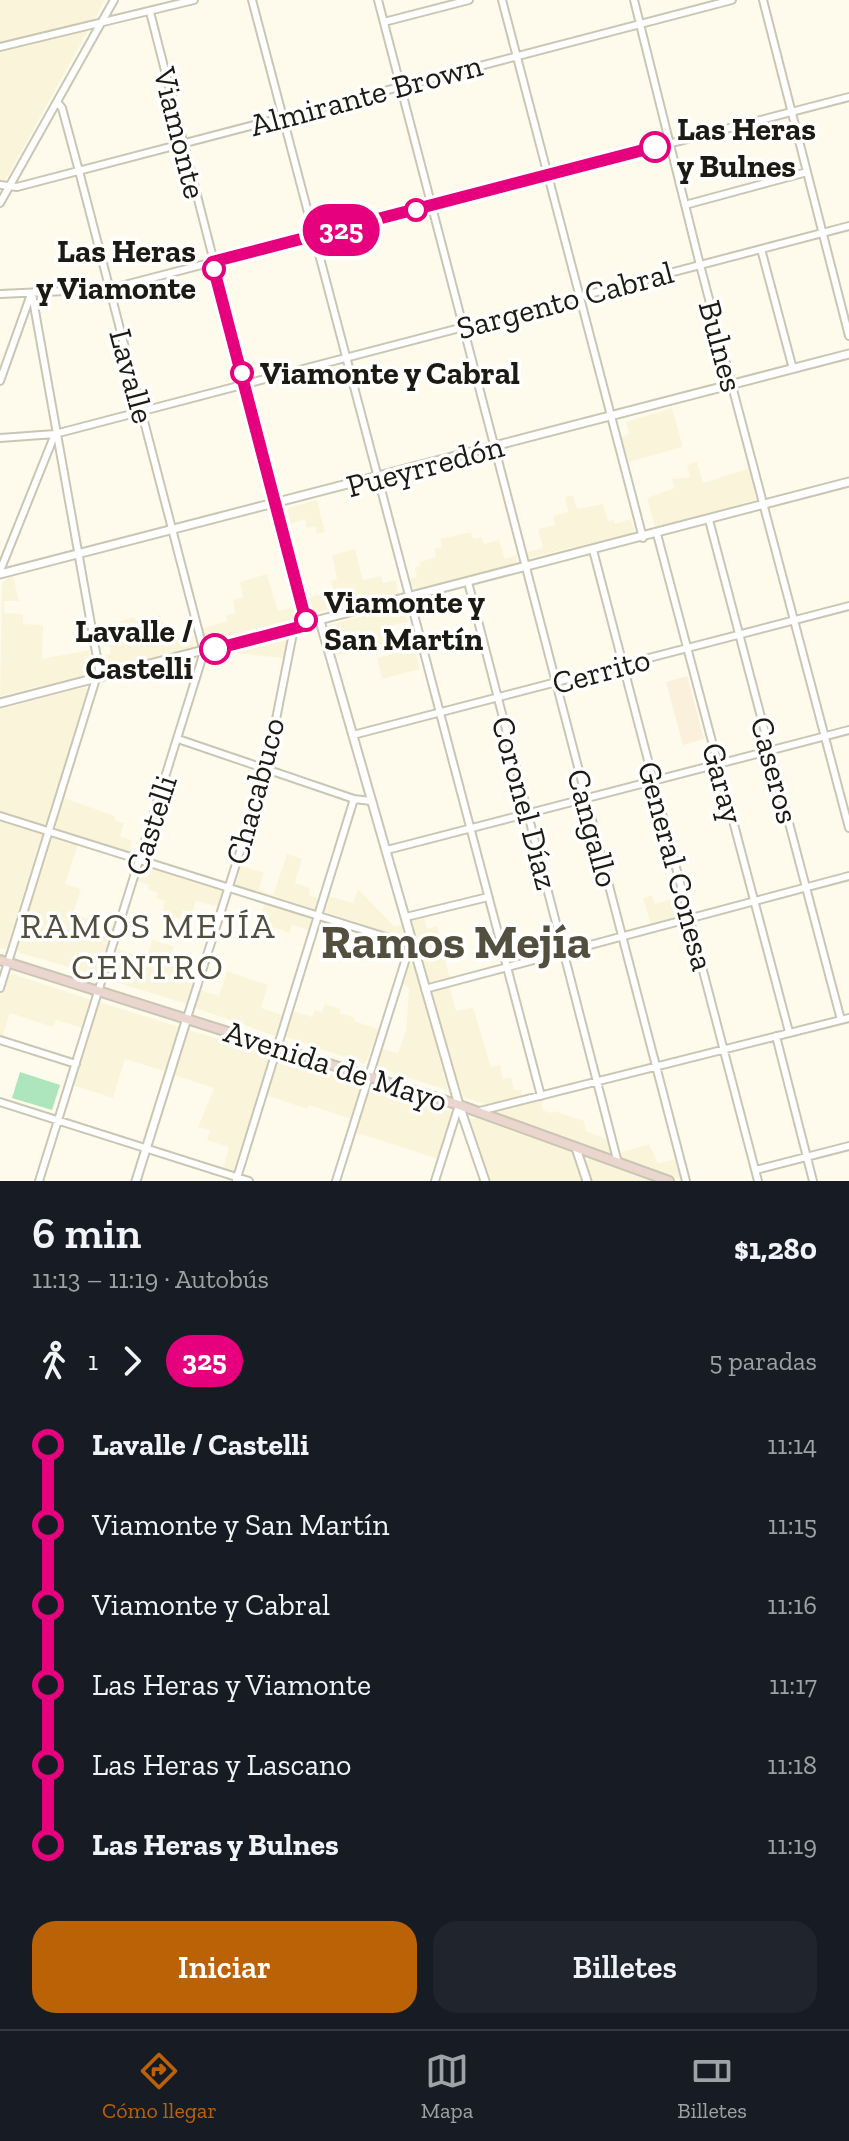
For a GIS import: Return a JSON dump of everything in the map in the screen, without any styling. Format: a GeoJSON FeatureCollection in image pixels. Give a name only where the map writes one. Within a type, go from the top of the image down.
{"type":"FeatureCollection","features":[{"type":"Feature","properties":{"kind":"main road","name":"Avenida de Mayo"},"geometry":{"type":"LineString","coordinates":[[4,961],[459,1105],[669,1181]]}},
{"type":"Feature","properties":{"kind":"street"},"geometry":{"type":"LineString","coordinates":[[0,203],[114,0]]}},
{"type":"Feature","properties":{"kind":"street"},"geometry":{"type":"LineString","coordinates":[[0,47],[194,0]]}},
{"type":"Feature","properties":{"kind":"street"},"geometry":{"type":"LineString","coordinates":[[252,0],[541,1096]]}},
{"type":"Feature","properties":{"kind":"street","name":"Cangallo"},"geometry":{"type":"LineString","coordinates":[[378,0],[686,1181]]}},
{"type":"Feature","properties":{"kind":"street"},"geometry":{"type":"LineString","coordinates":[[384,22],[469,0]]}},
{"type":"Feature","properties":{"kind":"street"},"geometry":{"type":"LineString","coordinates":[[502,0],[643,538]]}},
{"type":"Feature","properties":{"kind":"street","name":"Bulnes"},"geometry":{"type":"LineString","coordinates":[[634,0],[700,265],[849,828]]}},
{"type":"Feature","properties":{"kind":"street","name":"Almirante Brown"},"geometry":{"type":"LineString","coordinates":[[9,188],[732,0]]}},
{"type":"Feature","properties":{"kind":"street"},"geometry":{"type":"LineString","coordinates":[[763,0],[849,336]]}},
{"type":"Feature","properties":{"kind":"street","name":"Viamonte"},"geometry":{"type":"LineString","coordinates":[[150,12],[307,625]]}},
{"type":"Feature","properties":{"kind":"street"},"geometry":{"type":"LineString","coordinates":[[0,294],[109,289],[849,97]]}},
{"type":"Feature","properties":{"kind":"street","name":"Lavalle"},"geometry":{"type":"LineString","coordinates":[[57,102],[62,108],[79,171],[204,652]]}},
{"type":"Feature","properties":{"kind":"street"},"geometry":{"type":"LineString","coordinates":[[685,205],[807,172]]}},
{"type":"Feature","properties":{"kind":"street"},"geometry":{"type":"LineString","coordinates":[[0,185],[9,188]]}},
{"type":"Feature","properties":{"kind":"street","name":"Sargento Cabral"},"geometry":{"type":"LineString","coordinates":[[0,438],[55,434],[849,226]]}},
{"type":"Feature","properties":{"kind":"street"},"geometry":{"type":"LineString","coordinates":[[761,249],[793,369]]}},
{"type":"Feature","properties":{"kind":"street"},"geometry":{"type":"LineString","coordinates":[[0,381],[32,294]]}},
{"type":"Feature","properties":{"kind":"street"},"geometry":{"type":"LineString","coordinates":[[0,988],[4,961],[50,831],[99,669],[32,294]]}},
{"type":"Feature","properties":{"kind":"street","name":"Pueyrredón"},"geometry":{"type":"LineString","coordinates":[[0,573],[379,478],[849,354]]}},
{"type":"Feature","properties":{"kind":"street"},"geometry":{"type":"LineString","coordinates":[[0,573],[55,434]]}},
{"type":"Feature","properties":{"kind":"street"},"geometry":{"type":"LineString","coordinates":[[0,703],[849,482]]}},
{"type":"Feature","properties":{"kind":"street","name":"Caseros"},"geometry":{"type":"LineString","coordinates":[[709,520],[806,887],[845,1019]]}},
{"type":"Feature","properties":{"kind":"street","name":"Garay"},"geometry":{"type":"LineString","coordinates":[[657,534],[789,1032]]}},
{"type":"Feature","properties":{"kind":"street","name":"General Conesa"},"geometry":{"type":"LineString","coordinates":[[593,550],[758,1181]]}},
{"type":"Feature","properties":{"kind":"street","name":"Coronel Díaz"},"geometry":{"type":"LineString","coordinates":[[468,582],[618,1163]]}},
{"type":"Feature","properties":{"kind":"street","name":"Cerrito"},"geometry":{"type":"LineString","coordinates":[[353,735],[849,606]]}},
{"type":"Feature","properties":{"kind":"street"},"geometry":{"type":"LineString","coordinates":[[320,621],[459,1105],[485,1181]]}},
{"type":"Feature","properties":{"kind":"street","name":"Chacabuco"},"geometry":{"type":"LineString","coordinates":[[136,1181],[266,770],[294,628]]}},
{"type":"Feature","properties":{"kind":"street","name":"Castelli"},"geometry":{"type":"LineString","coordinates":[[39,1181],[204,652]]}},
{"type":"Feature","properties":{"kind":"street"},"geometry":{"type":"LineString","coordinates":[[387,850],[849,730]]}},
{"type":"Feature","properties":{"kind":"street"},"geometry":{"type":"LineString","coordinates":[[178,739],[354,799],[371,801]]}},
{"type":"Feature","properties":{"kind":"street"},"geometry":{"type":"LineString","coordinates":[[237,1179],[354,799]]}},
{"type":"Feature","properties":{"kind":"street"},"geometry":{"type":"LineString","coordinates":[[0,816],[414,945]]}},
{"type":"Feature","properties":{"kind":"street"},"geometry":{"type":"LineString","coordinates":[[425,989],[849,876]]}},
{"type":"Feature","properties":{"kind":"street"},"geometry":{"type":"LineString","coordinates":[[406,917],[488,897]]}},
{"type":"Feature","properties":{"kind":"street"},"geometry":{"type":"LineString","coordinates":[[336,1181],[408,952],[414,945]]}},
{"type":"Feature","properties":{"kind":"street"},"geometry":{"type":"LineString","coordinates":[[478,1112],[845,1019]]}},
{"type":"Feature","properties":{"kind":"street"},"geometry":{"type":"LineString","coordinates":[[776,1036],[813,1181]]}},
{"type":"Feature","properties":{"kind":"street"},"geometry":{"type":"LineString","coordinates":[[0,1040],[76,1064]]}},
{"type":"Feature","properties":{"kind":"street"},"geometry":{"type":"LineString","coordinates":[[0,1102],[249,1181]]}},
{"type":"Feature","properties":{"kind":"street"},"geometry":{"type":"LineString","coordinates":[[435,1181],[459,1105]]}},
{"type":"Feature","properties":{"kind":"street"},"geometry":{"type":"LineString","coordinates":[[756,1170],[849,1146]]}},
{"type":"Feature","properties":{"kind":"street"},"geometry":{"type":"LineString","coordinates":[[576,1148],[587,1181]]}},
{"type":"Feature","properties":{"kind":"shaded area"},"geometry":{"type":"Polygon","coordinates":[[[0,0],[105,0],[0,190],[0,0]]]}},
{"type":"Feature","properties":{"kind":"shaded area"},"geometry":{"type":"Polygon","coordinates":[[[672,408],[683,447],[628,462],[621,437],[629,434],[626,422],[672,408]]]}},
{"type":"Feature","properties":{"kind":"shaded area"},"geometry":{"type":"Polygon","coordinates":[[[697,462],[703,483],[750,468],[756,500],[655,528],[647,498],[674,488],[672,479],[690,477],[687,465],[697,462]]]}},
{"type":"Feature","properties":{"kind":"shaded area"},"geometry":{"type":"Polygon","coordinates":[[[573,495],[577,509],[603,504],[608,521],[614,520],[615,524],[631,519],[634,530],[529,558],[527,552],[543,548],[538,529],[555,525],[553,516],[568,512],[565,497],[573,495]]]}},
{"type":"Feature","properties":{"kind":"shaded area"},"geometry":{"type":"Polygon","coordinates":[[[317,500],[325,532],[317,534],[315,526],[307,528],[305,519],[290,524],[288,508],[317,500]]]}},
{"type":"Feature","properties":{"kind":"shaded area"},"geometry":{"type":"Polygon","coordinates":[[[471,532],[473,539],[481,537],[484,544],[499,540],[505,559],[517,555],[516,563],[415,590],[413,588],[410,579],[417,577],[415,567],[420,566],[419,562],[436,557],[434,549],[442,547],[440,539],[471,532]]]}},
{"type":"Feature","properties":{"kind":"shaded area"},"geometry":{"type":"Polygon","coordinates":[[[355,549],[363,580],[381,576],[383,583],[396,580],[398,593],[312,614],[308,598],[333,590],[331,581],[337,579],[332,555],[355,549]]]}},
{"type":"Feature","properties":{"kind":"shaded area"},"geometry":{"type":"Polygon","coordinates":[[[267,574],[278,611],[298,607],[300,622],[205,647],[203,628],[227,621],[226,615],[235,613],[233,600],[243,597],[240,582],[267,574]]]}},
{"type":"Feature","properties":{"kind":"shaded area"},"geometry":{"type":"Polygon","coordinates":[[[13,575],[19,601],[4,601],[4,613],[23,614],[23,624],[43,625],[42,659],[89,650],[92,671],[89,674],[0,696],[2,582],[13,575]]]}},
{"type":"Feature","properties":{"kind":"shaded area"},"geometry":{"type":"Polygon","coordinates":[[[401,606],[408,622],[390,626],[393,641],[337,656],[329,627],[332,624],[401,606]]]}},
{"type":"Feature","properties":{"kind":"shaded area"},"geometry":{"type":"Polygon","coordinates":[[[160,615],[168,639],[193,636],[193,648],[110,669],[107,667],[104,656],[111,653],[109,645],[124,641],[120,621],[160,615]]]}},
{"type":"Feature","properties":{"kind":"shaded area"},"geometry":{"type":"Polygon","coordinates":[[[284,633],[289,636],[284,658],[236,653],[237,646],[284,633]]]}},
{"type":"Feature","properties":{"kind":"shaded area"},"geometry":{"type":"Polygon","coordinates":[[[415,648],[420,669],[382,679],[377,658],[415,648]]]}},
{"type":"Feature","properties":{"kind":"shaded area"},"geometry":{"type":"Polygon","coordinates":[[[687,676],[704,739],[683,745],[666,682],[687,676]]]}},
{"type":"Feature","properties":{"kind":"shaded area"},"geometry":{"type":"Polygon","coordinates":[[[85,687],[87,690],[47,823],[44,826],[0,812],[0,709],[85,687]]]}},
{"type":"Feature","properties":{"kind":"shaded area"},"geometry":{"type":"Polygon","coordinates":[[[64,798],[115,816],[115,820],[124,823],[120,836],[132,841],[129,852],[57,830],[55,824],[64,798]]]}},
{"type":"Feature","properties":{"kind":"shaded area"},"geometry":{"type":"Polygon","coordinates":[[[0,818],[43,833],[6,949],[0,948],[0,818]]]}},
{"type":"Feature","properties":{"kind":"shaded area"},"geometry":{"type":"Polygon","coordinates":[[[57,835],[79,842],[65,884],[81,889],[73,914],[114,927],[97,975],[17,950],[49,840],[57,835]]]}},
{"type":"Feature","properties":{"kind":"shaded area"},"geometry":{"type":"Polygon","coordinates":[[[287,854],[302,859],[295,883],[310,888],[309,895],[320,899],[315,909],[235,886],[239,865],[264,873],[259,890],[273,895],[287,854]]]}},
{"type":"Feature","properties":{"kind":"shaded area"},"geometry":{"type":"Polygon","coordinates":[[[142,865],[219,887],[223,894],[219,907],[196,901],[192,913],[183,910],[180,919],[162,913],[165,901],[156,898],[158,893],[148,889],[149,885],[136,881],[142,865]]]}},
{"type":"Feature","properties":{"kind":"shaded area"},"geometry":{"type":"Polygon","coordinates":[[[358,889],[394,926],[403,925],[403,938],[323,911],[326,895],[353,903],[358,889]]]}},
{"type":"Feature","properties":{"kind":"shaded area"},"geometry":{"type":"Polygon","coordinates":[[[652,895],[655,904],[681,896],[684,915],[651,925],[643,898],[652,895]]]}},
{"type":"Feature","properties":{"kind":"shaded area"},"geometry":{"type":"Polygon","coordinates":[[[265,902],[308,916],[313,925],[311,931],[292,925],[289,933],[275,928],[269,942],[261,940],[266,925],[258,922],[265,902]]]}},
{"type":"Feature","properties":{"kind":"shaded area"},"geometry":{"type":"Polygon","coordinates":[[[424,917],[427,929],[437,926],[450,979],[432,984],[427,983],[411,925],[412,920],[424,917]]]}},
{"type":"Feature","properties":{"kind":"shaded area"},"geometry":{"type":"Polygon","coordinates":[[[153,940],[174,947],[169,964],[197,974],[187,1004],[105,979],[114,948],[146,958],[153,940]]]}},
{"type":"Feature","properties":{"kind":"shaded area"},"geometry":{"type":"Polygon","coordinates":[[[413,960],[450,1091],[374,1067],[379,1048],[398,1053],[406,1031],[409,988],[400,983],[408,961],[413,960]]]}},
{"type":"Feature","properties":{"kind":"shaded area"},"geometry":{"type":"Polygon","coordinates":[[[227,971],[268,985],[261,1008],[283,1015],[275,1036],[195,1008],[200,990],[219,996],[227,971]]]}},
{"type":"Feature","properties":{"kind":"shaded area"},"geometry":{"type":"Polygon","coordinates":[[[13,974],[89,999],[91,1003],[82,1028],[56,1020],[53,1027],[10,1013],[0,1037],[0,997],[6,978],[13,974]]]}},
{"type":"Feature","properties":{"kind":"shaded area"},"geometry":{"type":"Polygon","coordinates":[[[449,984],[456,1011],[473,1007],[491,1067],[500,1065],[503,1079],[511,1077],[514,1090],[521,1090],[523,1100],[491,1106],[463,1097],[430,994],[430,991],[449,984]]]}},
{"type":"Feature","properties":{"kind":"shaded area"},"geometry":{"type":"Polygon","coordinates":[[[100,1002],[179,1027],[167,1072],[125,1059],[113,1098],[72,1085],[96,1006],[100,1002]]]}},
{"type":"Feature","properties":{"kind":"shaded area"},"geometry":{"type":"Polygon","coordinates":[[[325,1004],[340,1009],[340,1013],[355,1018],[354,1021],[379,1029],[365,1064],[283,1036],[290,1010],[312,1017],[315,1010],[322,1012],[325,1004]]]}},
{"type":"Feature","properties":{"kind":"shaded area"},"geometry":{"type":"Polygon","coordinates":[[[189,1030],[268,1054],[269,1062],[237,1168],[233,1172],[223,1169],[229,1147],[207,1140],[210,1130],[198,1127],[214,1088],[173,1075],[189,1030]]]}},
{"type":"Feature","properties":{"kind":"shaded area"},"geometry":{"type":"Polygon","coordinates":[[[279,1058],[357,1082],[360,1088],[351,1119],[266,1095],[279,1058]]]}},
{"type":"Feature","properties":{"kind":"shaded area"},"geometry":{"type":"Polygon","coordinates":[[[370,1087],[451,1112],[452,1120],[439,1159],[354,1132],[366,1090],[370,1087]]]}},
{"type":"Feature","properties":{"kind":"shaded area"},"geometry":{"type":"Polygon","coordinates":[[[541,1101],[543,1110],[584,1121],[586,1131],[611,1141],[611,1155],[494,1113],[541,1101]]]}},
{"type":"Feature","properties":{"kind":"shaded area"},"geometry":{"type":"Polygon","coordinates":[[[476,1118],[569,1150],[576,1156],[584,1181],[489,1181],[468,1124],[469,1119],[476,1118]]]}},
{"type":"Feature","properties":{"kind":"shaded area"},"geometry":{"type":"Polygon","coordinates":[[[649,1144],[658,1163],[678,1159],[682,1177],[679,1179],[620,1156],[619,1153],[649,1144]]]}},
{"type":"Feature","properties":{"kind":"shaded area"},"geometry":{"type":"Polygon","coordinates":[[[590,1158],[652,1181],[590,1181],[584,1163],[590,1158]]]}},
{"type":"Feature","properties":{"kind":"green space"},"geometry":{"type":"Polygon","coordinates":[[[20,1072],[60,1085],[52,1110],[12,1098],[20,1072]]]}},
{"type":"Feature","properties":{"kind":"bus line","name":"325"},"geometry":{"type":"LineString","coordinates":[[215,649],[307,625],[212,262],[655,147]]}},
{"type":"Feature","properties":{"kind":"place","name":"Las Heras y Bulnes"},"geometry":{"type":"Point","coordinates":[655,147]}},
{"type":"Feature","properties":{"kind":"place","name":"Las Heras y Viamonte"},"geometry":{"type":"Point","coordinates":[214,269]}},
{"type":"Feature","properties":{"kind":"place","name":"Viamonte y Cabral"},"geometry":{"type":"Point","coordinates":[242,373]}},
{"type":"Feature","properties":{"kind":"place","name":"Viamonte y San Martín"},"geometry":{"type":"Point","coordinates":[306,620]}},
{"type":"Feature","properties":{"kind":"place","name":"Lavalle / Castelli"},"geometry":{"type":"Point","coordinates":[215,649]}},
{"type":"Feature","properties":{"kind":"district","name":"Ramos Mejía"},"geometry":{"type":"Point","coordinates":[456,941]}},
{"type":"Feature","properties":{"kind":"district","name":"RAMOS MEJÍA CENTRO"},"geometry":{"type":"Point","coordinates":[148,946]}}]}
